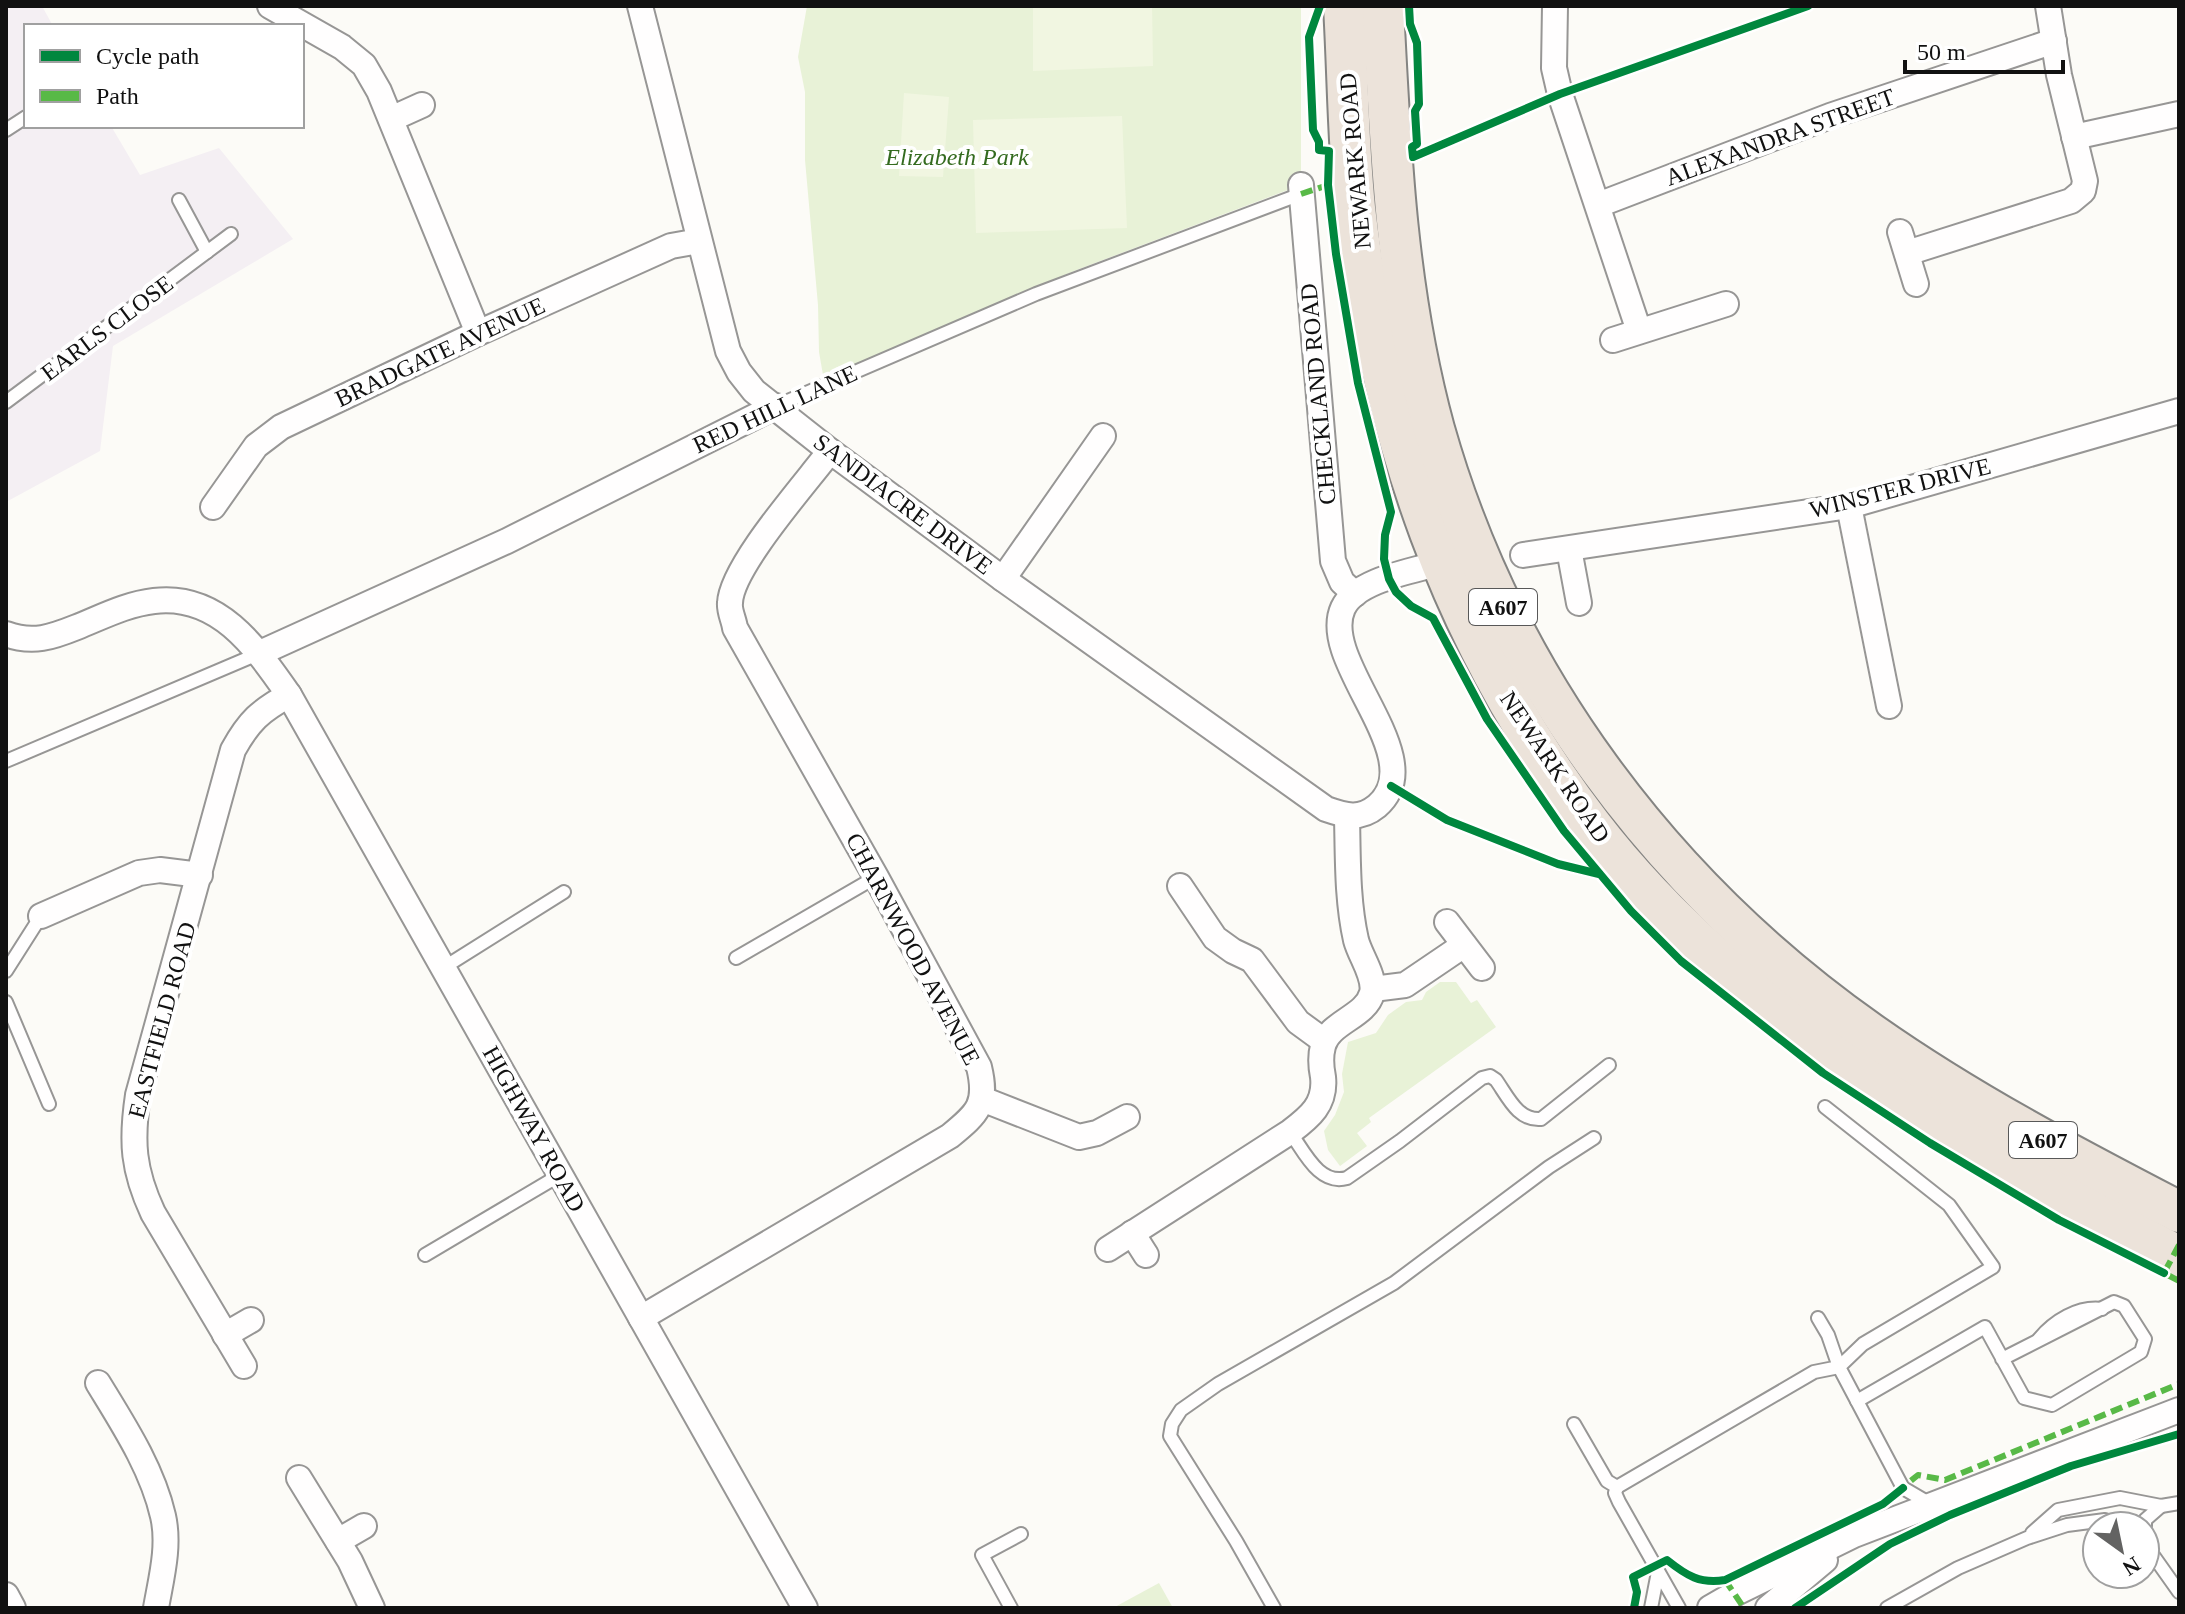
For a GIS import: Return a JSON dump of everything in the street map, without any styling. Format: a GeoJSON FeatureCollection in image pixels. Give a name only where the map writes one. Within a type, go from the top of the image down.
{"type":"FeatureCollection","features":[{"type":"Feature","properties":{"kind":"highway","name":"NEWARK ROAD"},"geometry":{"type":"LineString","coordinates":[[1344,6],[1355,206],[1373,325],[1400,442],[1440,563],[1463,616],[1537,750],[1593,827],[1685,928],[1760,995],[1872,1080],[1997,1157],[2179,1257]]}},
{"type":"Feature","properties":{"kind":"highway","name":"NEWARK ROAD"},"geometry":{"type":"LineString","coordinates":[[1383,6],[1393,197],[1409,313],[1434,428],[1477,551],[1515,634],[1571,730],[1624,803],[1670,857],[1776,960],[1871,1034],[2008,1121],[2179,1212]]}},
{"type":"Feature","properties":{"kind":"street"},"geometry":{"type":"LineString","coordinates":[[270,6],[302,24]]}},
{"type":"Feature","properties":{"kind":"street","name":"SANDIACRE DRIVE"},"geometry":{"type":"LineString","coordinates":[[640,6],[728,351],[754,391],[1003,579],[1326,809],[1347,817]]}},
{"type":"Feature","properties":{"kind":"street"},"geometry":{"type":"LineString","coordinates":[[1555,6],[1554,68],[1560,94],[1639,331]]}},
{"type":"Feature","properties":{"kind":"street"},"geometry":{"type":"LineString","coordinates":[[1916,284],[1903,242],[2071,201],[2083,191],[2085,181],[2048,6]]}},
{"type":"Feature","properties":{"kind":"street"},"geometry":{"type":"LineString","coordinates":[[304,25],[342,47],[364,65],[379,91],[478,333]]}},
{"type":"Feature","properties":{"kind":"street","name":"ALEXANDRA STREET"},"geometry":{"type":"LineString","coordinates":[[1598,205],[1830,116],[2054,41]]}},
{"type":"Feature","properties":{"kind":"street"},"geometry":{"type":"LineString","coordinates":[[391,119],[422,105]]}},
{"type":"Feature","properties":{"kind":"street"},"geometry":{"type":"LineString","coordinates":[[2074,137],[2179,114]]}},
{"type":"Feature","properties":{"kind":"street","name":"CHECKLAND ROAD"},"geometry":{"type":"LineString","coordinates":[[1301,189],[1333,561],[1342,582],[1355,594]]}},
{"type":"Feature","properties":{"kind":"street","name":"BRADGATE AVENUE"},"geometry":{"type":"LineString","coordinates":[[213,507],[256,446],[273,431],[478,333],[671,246],[699,241]]}},
{"type":"Feature","properties":{"kind":"street"},"geometry":{"type":"LineString","coordinates":[[1613,340],[1726,304]]}},
{"type":"Feature","properties":{"kind":"street","name":"RED HILL LANE"},"geometry":{"type":"LineString","coordinates":[[260,653],[507,541],[776,406]]}},
{"type":"Feature","properties":{"kind":"street","name":"WINSTER DRIVE"},"geometry":{"type":"LineString","coordinates":[[1523,555],[1849,506],[2179,411]]}},
{"type":"Feature","properties":{"kind":"street"},"geometry":{"type":"LineString","coordinates":[[1003,579],[1103,436]]}},
{"type":"Feature","properties":{"kind":"street","name":"CHARNWOOD AVENUE"},"geometry":{"type":"LineString","coordinates":[[641,1318],[950,1136],[975,1115],[982,1099],[979,1067],[735,628],[729,604],[747,561],[830,451]]}},
{"type":"Feature","properties":{"kind":"street"},"geometry":{"type":"LineString","coordinates":[[1849,506],[1889,706]]}},
{"type":"Feature","properties":{"kind":"street"},"geometry":{"type":"LineString","coordinates":[[1569,549],[1579,603]]}},
{"type":"Feature","properties":{"kind":"street"},"geometry":{"type":"LineString","coordinates":[[1108,1249],[1290,1132],[1309,1118],[1319,1105],[1323,1095],[1321,1054],[1324,1041],[1360,1010],[1371,997],[1373,989],[1357,944],[1349,904],[1347,817],[1364,815],[1380,804],[1391,786],[1394,771],[1389,750],[1342,643],[1343,608],[1368,585],[1440,563]]}},
{"type":"Feature","properties":{"kind":"street","name":"HIGHWAY ROAD"},"geometry":{"type":"LineString","coordinates":[[6,634],[28,641],[44,639],[121,609],[156,601],[193,604],[229,621],[260,653],[289,695],[805,1608]]}},
{"type":"Feature","properties":{"kind":"street","name":"EASTFIELD ROAD"},"geometry":{"type":"LineString","coordinates":[[244,1366],[153,1213],[141,1187],[135,1163],[133,1131],[138,1095],[233,750],[247,725],[263,710],[289,695]]}},
{"type":"Feature","properties":{"kind":"street"},"geometry":{"type":"LineString","coordinates":[[41,916],[139,873],[160,870],[200,875]]}},
{"type":"Feature","properties":{"kind":"street"},"geometry":{"type":"LineString","coordinates":[[1182,904],[1215,938],[1252,960],[1298,1022],[1324,1041]]}},
{"type":"Feature","properties":{"kind":"street"},"geometry":{"type":"LineString","coordinates":[[1447,922],[1482,968]]}},
{"type":"Feature","properties":{"kind":"street"},"geometry":{"type":"LineString","coordinates":[[1373,989],[1405,985],[1464,945]]}},
{"type":"Feature","properties":{"kind":"street"},"geometry":{"type":"LineString","coordinates":[[982,1099],[1079,1137],[1097,1133],[1127,1117]]}},
{"type":"Feature","properties":{"kind":"street"},"geometry":{"type":"LineString","coordinates":[[1132,1233],[1146,1255]]}},
{"type":"Feature","properties":{"kind":"street"},"geometry":{"type":"LineString","coordinates":[[225,1335],[251,1320]]}},
{"type":"Feature","properties":{"kind":"street"},"geometry":{"type":"LineString","coordinates":[[98,1383],[147,1472],[163,1517],[164,1565],[156,1608]]}},
{"type":"Feature","properties":{"kind":"street"},"geometry":{"type":"LineString","coordinates":[[1710,1608],[1854,1535],[2179,1410]]}},
{"type":"Feature","properties":{"kind":"street"},"geometry":{"type":"LineString","coordinates":[[299,1478],[338,1541],[372,1608]]}},
{"type":"Feature","properties":{"kind":"street"},"geometry":{"type":"LineString","coordinates":[[338,1541],[364,1526]]}},
{"type":"Feature","properties":{"kind":"street"},"geometry":{"type":"LineString","coordinates":[[1768,1608],[1854,1535]]}},
{"type":"Feature","properties":{"kind":"street"},"geometry":{"type":"LineString","coordinates":[[6,1595],[13,1608]]}},
{"type":"Feature","properties":{"kind":"lane"},"geometry":{"type":"LineString","coordinates":[[6,130],[24,118]]}},
{"type":"Feature","properties":{"kind":"lane","name":"RED HILL LANE"},"geometry":{"type":"LineString","coordinates":[[776,406],[1036,294],[1301,189]]}},
{"type":"Feature","properties":{"kind":"lane"},"geometry":{"type":"LineString","coordinates":[[179,200],[207,252]]}},
{"type":"Feature","properties":{"kind":"lane","name":"EARLS CLOSE"},"geometry":{"type":"LineString","coordinates":[[6,402],[231,234]]}},
{"type":"Feature","properties":{"kind":"lane"},"geometry":{"type":"LineString","coordinates":[[6,761],[260,653]]}},
{"type":"Feature","properties":{"kind":"lane"},"geometry":{"type":"LineString","coordinates":[[736,958],[876,877]]}},
{"type":"Feature","properties":{"kind":"lane"},"geometry":{"type":"LineString","coordinates":[[443,968],[564,892]]}},
{"type":"Feature","properties":{"kind":"lane"},"geometry":{"type":"LineString","coordinates":[[6,971],[41,916]]}},
{"type":"Feature","properties":{"kind":"lane"},"geometry":{"type":"LineString","coordinates":[[6,1002],[49,1104]]}},
{"type":"Feature","properties":{"kind":"lane"},"geometry":{"type":"LineString","coordinates":[[1290,1132],[1318,1171],[1329,1180],[1337,1181],[1347,1178],[1400,1141],[1482,1078],[1490,1076],[1496,1080],[1520,1114],[1533,1120],[1541,1119],[1609,1065]]}},
{"type":"Feature","properties":{"kind":"lane"},"geometry":{"type":"LineString","coordinates":[[1679,1608],[1619,1502],[1615,1493],[1617,1487],[1814,1372],[1839,1367],[1863,1344],[1993,1267],[1949,1205],[1825,1107]]}},
{"type":"Feature","properties":{"kind":"lane"},"geometry":{"type":"LineString","coordinates":[[1274,1608],[1170,1436],[1172,1424],[1181,1410],[1218,1384],[1394,1283],[1549,1167],[1594,1138]]}},
{"type":"Feature","properties":{"kind":"lane"},"geometry":{"type":"LineString","coordinates":[[425,1255],[560,1175]]}},
{"type":"Feature","properties":{"kind":"lane"},"geometry":{"type":"LineString","coordinates":[[1857,1401],[1985,1327],[2002,1359],[2009,1372],[2024,1398],[2052,1405],[2141,1352],[2145,1339],[2124,1306],[2114,1302],[2002,1359]]}},
{"type":"Feature","properties":{"kind":"lane"},"geometry":{"type":"LineString","coordinates":[[1818,1318],[1828,1335],[1839,1367],[1903,1488],[1932,1505]]}},
{"type":"Feature","properties":{"kind":"lane"},"geometry":{"type":"LineString","coordinates":[[1574,1424],[1607,1481],[1617,1487]]}},
{"type":"Feature","properties":{"kind":"lane"},"geometry":{"type":"LineString","coordinates":[[2027,1538],[2058,1510],[2120,1498],[2161,1506],[2179,1503]]}},
{"type":"Feature","properties":{"kind":"lane"},"geometry":{"type":"LineString","coordinates":[[2156,1510],[2161,1506]]}},
{"type":"Feature","properties":{"kind":"lane"},"geometry":{"type":"LineString","coordinates":[[1887,1608],[1958,1568],[2027,1538],[2081,1523]]}},
{"type":"Feature","properties":{"kind":"lane"},"geometry":{"type":"LineString","coordinates":[[1011,1608],[982,1555],[1021,1534]]}},
{"type":"Feature","properties":{"kind":"lane"},"geometry":{"type":"LineString","coordinates":[[2161,1567],[2179,1592]]}},
{"type":"Feature","properties":{"kind":"lane"},"geometry":{"type":"LineString","coordinates":[[1651,1608],[1658,1572]]}},
{"type":"Feature","properties":{"kind":"shaded area"},"geometry":{"type":"Polygon","coordinates":[[[6,6],[42,6],[52,24],[24,24],[24,128],[112,128],[140,175],[219,148],[293,239],[113,346],[100,451],[6,502],[6,6]]]}},
{"type":"Feature","properties":{"kind":"green space","name":"Elizabeth Park"},"geometry":{"type":"Polygon","coordinates":[[[807,6],[1301,6],[1301,185],[1074,271],[833,374],[823,375],[805,160],[805,92],[798,57],[807,6]]]}},
{"type":"Feature","properties":{"kind":"green space"},"geometry":{"type":"Polygon","coordinates":[[[1033,6],[1152,6],[1153,66],[1033,71],[1033,6]]]}},
{"type":"Feature","properties":{"kind":"green space"},"geometry":{"type":"Polygon","coordinates":[[[904,93],[949,97],[943,177],[899,176],[904,93]]]}},
{"type":"Feature","properties":{"kind":"green space"},"geometry":{"type":"Polygon","coordinates":[[[1122,116],[1127,228],[976,233],[973,120],[1122,116]]]}},
{"type":"Feature","properties":{"kind":"green space"},"geometry":{"type":"Polygon","coordinates":[[[1440,982],[1456,982],[1471,1003],[1477,1000],[1496,1027],[1369,1118],[1371,1122],[1357,1133],[1367,1146],[1340,1166],[1328,1150],[1324,1131],[1335,1115],[1344,1092],[1342,1074],[1348,1042],[1376,1033],[1388,1015],[1406,1002],[1422,1000],[1426,992],[1440,982]]]}},
{"type":"Feature","properties":{"kind":"green space"},"geometry":{"type":"Polygon","coordinates":[[[1159,1583],[1173,1608],[1113,1608],[1159,1583]]]}},
{"type":"Feature","properties":{"kind":"marked path"},"geometry":{"type":"LineString","coordinates":[[1301,194],[1328,185]]}},
{"type":"Feature","properties":{"kind":"marked path"},"geometry":{"type":"LineString","coordinates":[[2179,1245],[2164,1273],[2179,1281]]}},
{"type":"Feature","properties":{"kind":"marked path"},"geometry":{"type":"LineString","coordinates":[[1897,1492],[1918,1475],[1945,1480],[2179,1384]]}},
{"type":"Feature","properties":{"kind":"marked path"},"geometry":{"type":"LineString","coordinates":[[1725,1580],[1744,1608]]}},
{"type":"Feature","properties":{"kind":"cycle path"},"geometry":{"type":"LineString","coordinates":[[1320,6],[1309,37],[1313,130],[1319,150],[1329,151],[1328,185],[1336,254],[1358,383],[1391,512],[1385,535],[1384,559],[1396,592],[1411,606],[1433,618],[1487,719],[1564,831],[1631,911],[1681,961],[1823,1073],[1930,1143],[2059,1220],[2164,1273]]}},
{"type":"Feature","properties":{"kind":"cycle path"},"geometry":{"type":"LineString","coordinates":[[1409,6],[1410,24],[1417,43],[1419,104],[1415,111],[1417,144],[1412,147],[1413,157],[1560,94],[1808,6]]}},
{"type":"Feature","properties":{"kind":"cycle path"},"geometry":{"type":"LineString","coordinates":[[1391,786],[1447,820],[1558,864],[1599,874]]}},
{"type":"Feature","properties":{"kind":"cycle path"},"geometry":{"type":"LineString","coordinates":[[1795,1608],[1890,1544],[1950,1515],[2071,1466],[2179,1434]]}},
{"type":"Feature","properties":{"kind":"cycle path"},"geometry":{"type":"LineString","coordinates":[[1634,1608],[1637,1592],[1633,1577],[1667,1560],[1694,1578],[1725,1580],[1883,1504],[1903,1488]]}}]}
